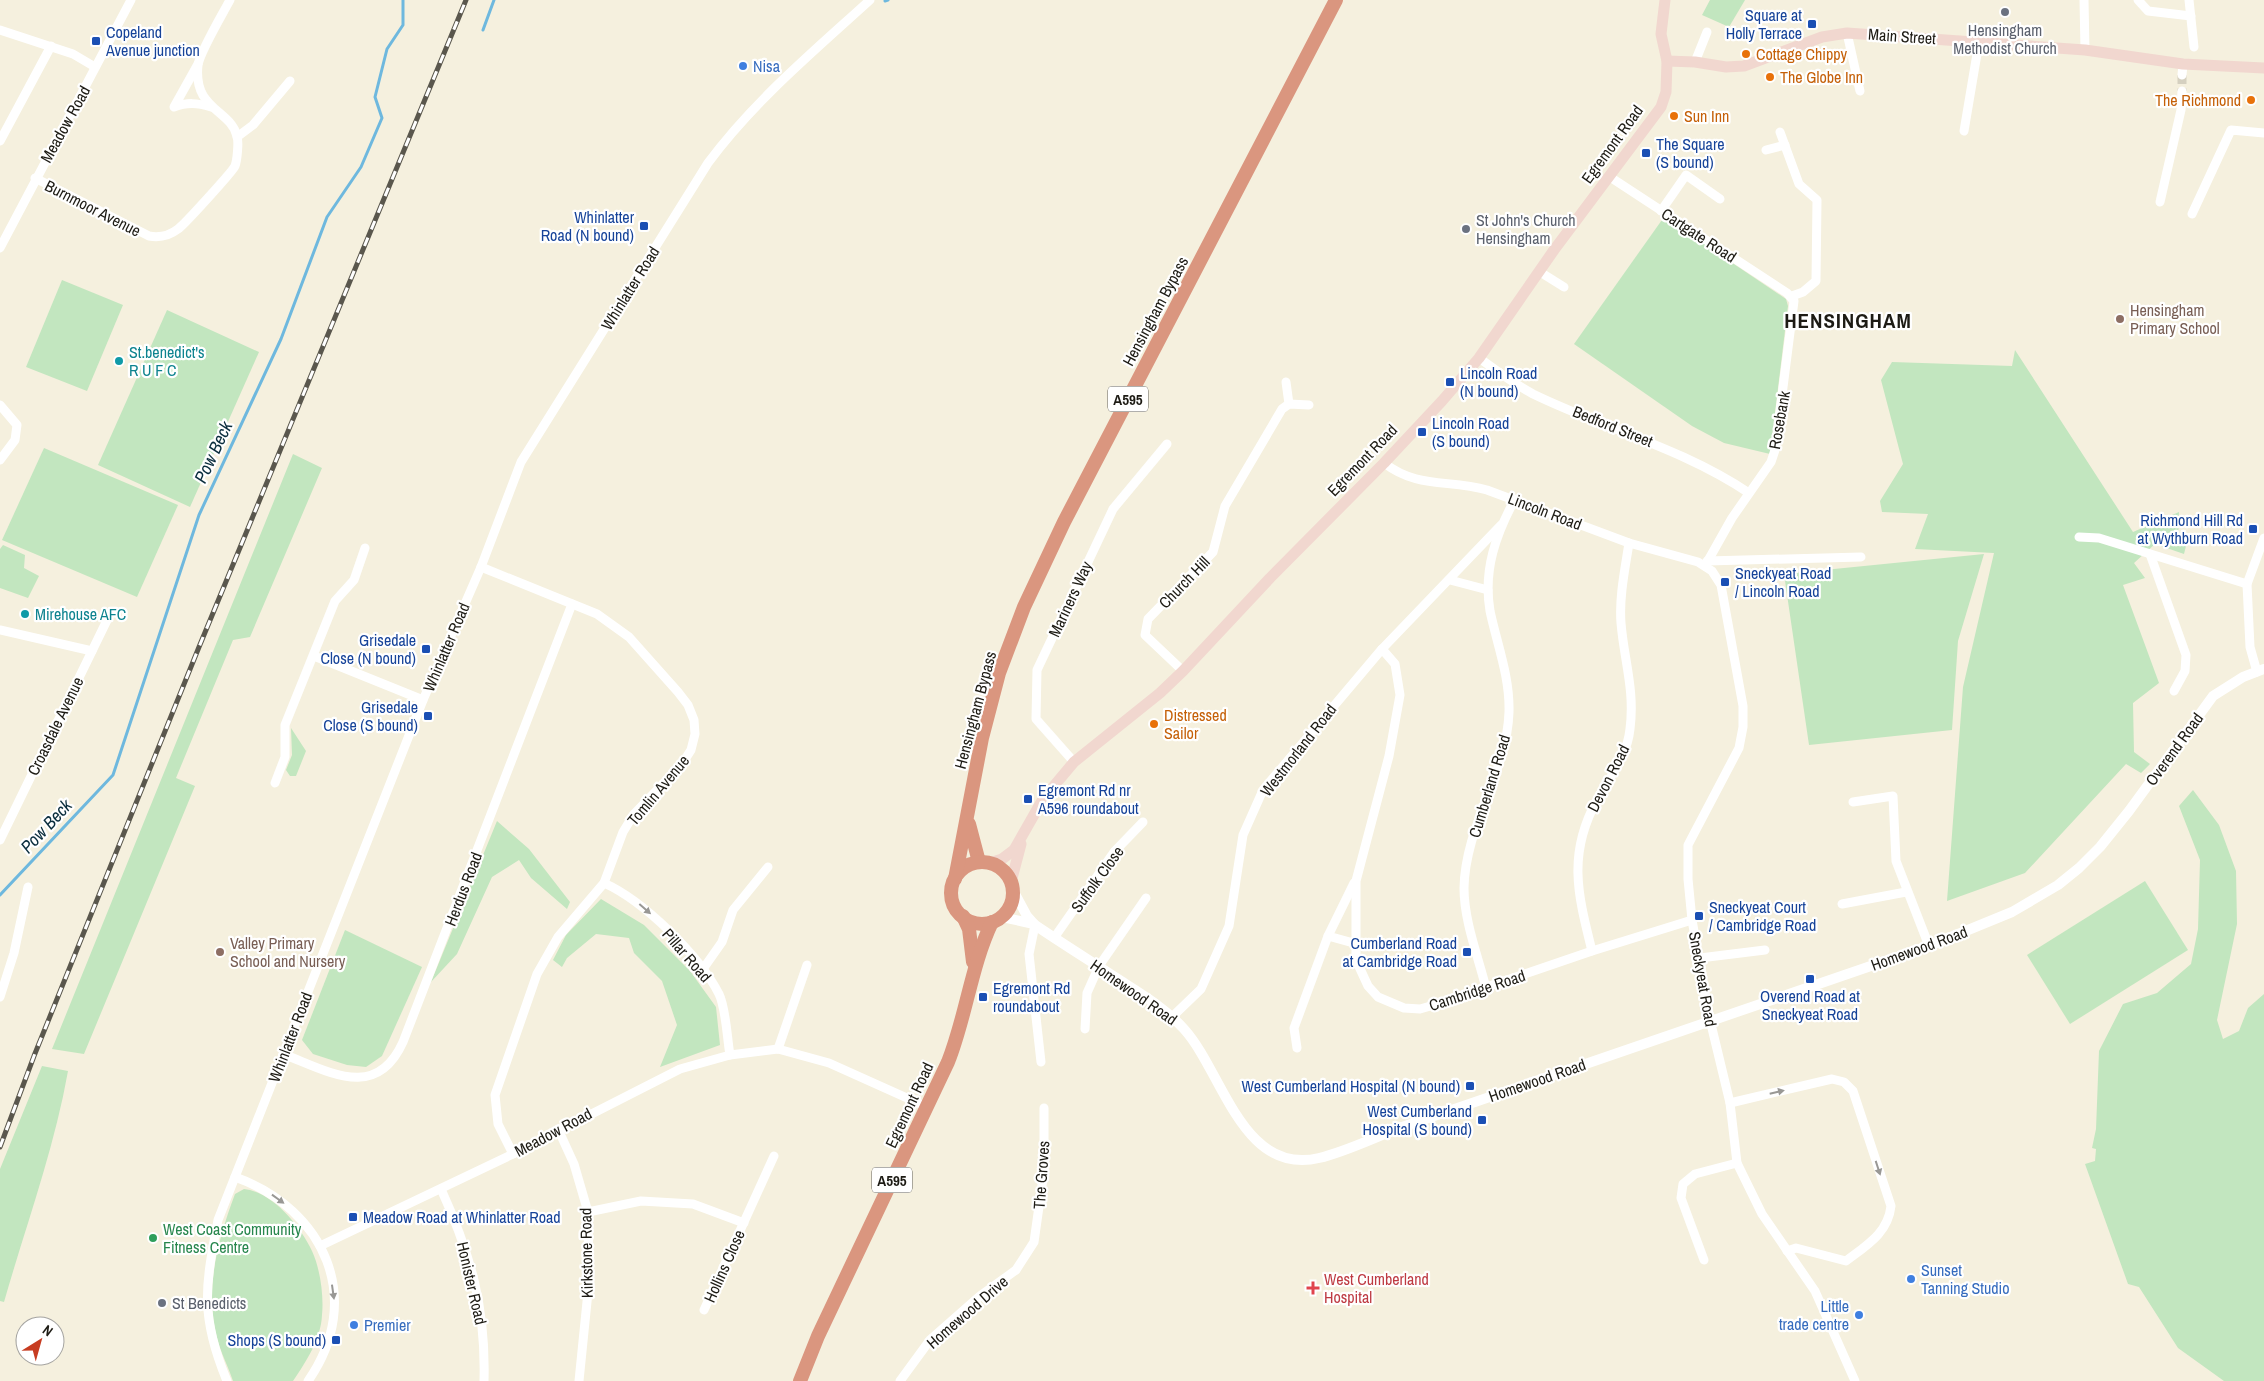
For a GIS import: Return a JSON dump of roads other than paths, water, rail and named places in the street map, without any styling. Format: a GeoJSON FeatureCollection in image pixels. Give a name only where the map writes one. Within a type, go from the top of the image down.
{"type":"FeatureCollection","features":[{"type":"Feature","properties":{"kind":"highway","name":"Hensingham Bypass"},"geometry":{"type":"LineString","coordinates":[[955,879],[982,738],[997,682],[1024,607],[1064,522],[1336,0]]}},
{"type":"Feature","properties":{"kind":"highway","name":"Hensingham Bypass"},"geometry":{"type":"LineString","coordinates":[[968,816],[970,834],[984,863]]}},
{"type":"Feature","properties":{"kind":"highway"},"geometry":{"type":"LineString","coordinates":[[955,879],[962,870],[984,863],[1005,872],[1012,886]]}},
{"type":"Feature","properties":{"kind":"highway","name":"A595"},"geometry":{"type":"LineString","coordinates":[[955,879],[952,896],[955,907],[963,916],[968,929],[973,950],[974,976]]}},
{"type":"Feature","properties":{"kind":"highway","name":"A595"},"geometry":{"type":"LineString","coordinates":[[974,976],[980,950],[997,919],[1009,908],[1012,886]]}},
{"type":"Feature","properties":{"kind":"highway"},"geometry":{"type":"LineString","coordinates":[[963,916],[977,923],[997,919]]}},
{"type":"Feature","properties":{"kind":"highway","name":"Egremont Road"},"geometry":{"type":"LineString","coordinates":[[800,1381],[818,1336],[956,1043],[974,976]]}},
{"type":"Feature","properties":{"kind":"main road"},"geometry":{"type":"LineString","coordinates":[[1665,0],[1661,34],[1667,61]]}},
{"type":"Feature","properties":{"kind":"main road","name":"Main Street"},"geometry":{"type":"LineString","coordinates":[[1667,61],[1695,62],[1726,67],[1744,66],[1822,37],[1847,32],[2085,50],[2182,70],[2264,68]]}},
{"type":"Feature","properties":{"kind":"main road","name":"Egremont Road"},"geometry":{"type":"LineString","coordinates":[[1022,838],[1043,799],[1074,762],[1160,693],[1183,671],[1270,578],[1384,463],[1479,358],[1661,107],[1666,92],[1667,61]]}},
{"type":"Feature","properties":{"kind":"main road"},"geometry":{"type":"LineString","coordinates":[[984,863],[1008,855],[1022,838]]}},
{"type":"Feature","properties":{"kind":"main road"},"geometry":{"type":"LineString","coordinates":[[1012,886],[1022,838]]}},
{"type":"Feature","properties":{"kind":"street","name":"Meadow Road"},"geometry":{"type":"LineString","coordinates":[[0,248],[130,0]]}},
{"type":"Feature","properties":{"kind":"street"},"geometry":{"type":"LineString","coordinates":[[211,107],[196,103],[184,103],[174,107],[230,0]]}},
{"type":"Feature","properties":{"kind":"street","name":"Whinlatter Road"},"geometry":{"type":"LineString","coordinates":[[227,1381],[208,1329],[206,1301],[208,1275],[218,1220],[423,700],[481,567],[520,462],[708,163],[762,98],[870,0]]}},
{"type":"Feature","properties":{"kind":"street"},"geometry":{"type":"LineString","coordinates":[[2084,0],[2085,50]]}},
{"type":"Feature","properties":{"kind":"street"},"geometry":{"type":"LineString","coordinates":[[2138,0],[2148,11],[2191,16]]}},
{"type":"Feature","properties":{"kind":"street"},"geometry":{"type":"LineString","coordinates":[[2189,0],[2194,47]]}},
{"type":"Feature","properties":{"kind":"street"},"geometry":{"type":"LineString","coordinates":[[0,30],[73,54],[95,67]]}},
{"type":"Feature","properties":{"kind":"street"},"geometry":{"type":"LineString","coordinates":[[1695,62],[1707,32]]}},
{"type":"Feature","properties":{"kind":"street"},"geometry":{"type":"LineString","coordinates":[[1847,32],[1860,91]]}},
{"type":"Feature","properties":{"kind":"street"},"geometry":{"type":"LineString","coordinates":[[1964,131],[1979,42]]}},
{"type":"Feature","properties":{"kind":"street"},"geometry":{"type":"LineString","coordinates":[[0,141],[51,46]]}},
{"type":"Feature","properties":{"kind":"street"},"geometry":{"type":"LineString","coordinates":[[198,64],[199,86],[211,107],[231,124],[237,136],[253,125],[290,81]]}},
{"type":"Feature","properties":{"kind":"street"},"geometry":{"type":"LineString","coordinates":[[2160,202],[2181,110],[2182,91]]}},
{"type":"Feature","properties":{"kind":"street"},"geometry":{"type":"LineString","coordinates":[[2192,214],[2232,130],[2264,133]]}},
{"type":"Feature","properties":{"kind":"street"},"geometry":{"type":"LineString","coordinates":[[1780,132],[1799,184],[1817,200],[1816,280],[1803,292],[1790,295]]}},
{"type":"Feature","properties":{"kind":"street","name":"Burnmoor Avenue"},"geometry":{"type":"LineString","coordinates":[[35,178],[149,236],[158,237],[179,229],[234,167],[237,136]]}},
{"type":"Feature","properties":{"kind":"street"},"geometry":{"type":"LineString","coordinates":[[1766,150],[1785,145]]}},
{"type":"Feature","properties":{"kind":"street"},"geometry":{"type":"LineString","coordinates":[[1661,211],[1686,175],[1720,199]]}},
{"type":"Feature","properties":{"kind":"street","name":"Cartgate Road"},"geometry":{"type":"LineString","coordinates":[[1610,177],[1790,295]]}},
{"type":"Feature","properties":{"kind":"street"},"geometry":{"type":"LineString","coordinates":[[1540,272],[1564,288]]}},
{"type":"Feature","properties":{"kind":"street","name":"Rosebank"},"geometry":{"type":"LineString","coordinates":[[1706,564],[1748,493],[1771,462],[1777,439],[1793,322],[1794,301],[1790,295]]}},
{"type":"Feature","properties":{"kind":"street","name":"Bedford Street"},"geometry":{"type":"LineString","coordinates":[[1479,358],[1535,394],[1665,447],[1708,468],[1748,493]]}},
{"type":"Feature","properties":{"kind":"street"},"geometry":{"type":"LineString","coordinates":[[1286,382],[1289,404],[1309,405]]}},
{"type":"Feature","properties":{"kind":"street","name":"Church Hill"},"geometry":{"type":"LineString","coordinates":[[1183,671],[1145,636],[1148,619],[1213,552],[1225,506],[1282,409],[1289,404]]}},
{"type":"Feature","properties":{"kind":"street"},"geometry":{"type":"LineString","coordinates":[[0,405],[17,426],[15,440],[0,460]]}},
{"type":"Feature","properties":{"kind":"street","name":"Mariners Way"},"geometry":{"type":"LineString","coordinates":[[1074,762],[1036,719],[1037,670],[1112,509],[1167,444]]}},
{"type":"Feature","properties":{"kind":"street","name":"Lincoln Road"},"geometry":{"type":"LineString","coordinates":[[1384,463],[1407,477],[1423,482],[1470,485],[1515,499],[1629,543],[1706,564]]}},
{"type":"Feature","properties":{"kind":"street","name":"Cumberland Road"},"geometry":{"type":"LineString","coordinates":[[1486,988],[1466,911],[1464,888],[1471,845],[1506,739],[1509,712],[1506,676],[1488,590],[1494,545],[1501,525],[1515,499]]}},
{"type":"Feature","properties":{"kind":"street","name":"Westmorland Road"},"geometry":{"type":"LineString","coordinates":[[1172,1017],[1201,989],[1229,926],[1243,835],[1263,790],[1382,649],[1501,525]]}},
{"type":"Feature","properties":{"kind":"street"},"geometry":{"type":"LineString","coordinates":[[2079,537],[2099,538],[2247,584]]}},
{"type":"Feature","properties":{"kind":"street"},"geometry":{"type":"LineString","coordinates":[[2261,670],[2250,647],[2247,584],[2264,538]]}},
{"type":"Feature","properties":{"kind":"street","name":"Devon Road"},"geometry":{"type":"LineString","coordinates":[[1592,951],[1579,900],[1576,862],[1579,843],[1586,824],[1596,801],[1625,753],[1630,732],[1632,692],[1621,622],[1622,597],[1629,543]]}},
{"type":"Feature","properties":{"kind":"street"},"geometry":{"type":"LineString","coordinates":[[275,783],[285,757],[285,725],[335,601],[354,580],[365,548]]}},
{"type":"Feature","properties":{"kind":"street"},"geometry":{"type":"LineString","coordinates":[[2150,554],[2186,655],[2185,671],[2174,691]]}},
{"type":"Feature","properties":{"kind":"street"},"geometry":{"type":"LineString","coordinates":[[1706,564],[1861,556]]}},
{"type":"Feature","properties":{"kind":"street","name":"Sneckyeat Road"},"geometry":{"type":"LineString","coordinates":[[1706,564],[1721,584],[1743,706],[1739,748],[1688,844],[1688,879],[1692,920],[1710,1020],[1730,1103],[1737,1163],[1762,1214],[1816,1291],[1855,1381]]}},
{"type":"Feature","properties":{"kind":"street","name":"Tomlin Avenue"},"geometry":{"type":"LineString","coordinates":[[481,567],[597,614],[629,637],[688,705],[694,720],[695,734],[691,750],[682,764],[634,814],[623,832],[604,883],[570,921],[537,974],[499,1079],[495,1096],[498,1124],[513,1154]]}},
{"type":"Feature","properties":{"kind":"street"},"geometry":{"type":"LineString","coordinates":[[1450,580],[1488,590]]}},
{"type":"Feature","properties":{"kind":"street","name":"Herdus Road"},"geometry":{"type":"LineString","coordinates":[[283,1054],[344,1077],[359,1078],[371,1075],[392,1064],[403,1042],[572,604]]}},
{"type":"Feature","properties":{"kind":"street","name":"Croasdale Avenue"},"geometry":{"type":"LineString","coordinates":[[0,840],[111,612]]}},
{"type":"Feature","properties":{"kind":"street"},"geometry":{"type":"LineString","coordinates":[[0,630],[92,651]]}},
{"type":"Feature","properties":{"kind":"street","name":"Cambridge Road"},"geometry":{"type":"LineString","coordinates":[[1297,1048],[1294,1028],[1328,936],[1356,881],[1389,756],[1400,695],[1395,664],[1382,649]]}},
{"type":"Feature","properties":{"kind":"street"},"geometry":{"type":"LineString","coordinates":[[314,656],[423,700]]}},
{"type":"Feature","properties":{"kind":"street","name":"Overend Road"},"geometry":{"type":"LineString","coordinates":[[2100,847],[2213,696],[2243,677],[2261,670]]}},
{"type":"Feature","properties":{"kind":"street"},"geometry":{"type":"LineString","coordinates":[[1853,802],[1893,796],[1896,860],[1906,892],[1929,946]]}},
{"type":"Feature","properties":{"kind":"street","name":"Suffolk Close"},"geometry":{"type":"LineString","coordinates":[[1054,938],[1114,852],[1143,822]]}},
{"type":"Feature","properties":{"kind":"street","name":"Homewood Road"},"geometry":{"type":"LineString","coordinates":[[1035,925],[1172,1017],[1203,1053],[1242,1124],[1254,1139],[1280,1155],[1310,1159],[1320,1158],[1405,1126],[1929,946],[2012,912],[2058,885],[2100,847]]}},
{"type":"Feature","properties":{"kind":"street"},"geometry":{"type":"LineString","coordinates":[[703,969],[722,942],[733,910],[768,867]]}},
{"type":"Feature","properties":{"kind":"street","name":"Cambridge Road"},"geometry":{"type":"LineString","coordinates":[[1356,881],[1356,960],[1360,973],[1378,997],[1404,1008],[1420,1008],[1486,988],[1592,951],[1692,920]]}},
{"type":"Feature","properties":{"kind":"street","name":"Pillar Road"},"geometry":{"type":"LineString","coordinates":[[604,883],[627,894],[639,904],[703,969],[720,996],[730,1055]]}},
{"type":"Feature","properties":{"kind":"street"},"geometry":{"type":"LineString","coordinates":[[1012,886],[1027,916],[1035,925]]}},
{"type":"Feature","properties":{"kind":"street"},"geometry":{"type":"LineString","coordinates":[[0,997],[14,953],[28,887]]}},
{"type":"Feature","properties":{"kind":"street"},"geometry":{"type":"LineString","coordinates":[[1842,904],[1906,892]]}},
{"type":"Feature","properties":{"kind":"street"},"geometry":{"type":"LineString","coordinates":[[1085,1030],[1088,993],[1098,966],[1146,898]]}},
{"type":"Feature","properties":{"kind":"street"},"geometry":{"type":"LineString","coordinates":[[997,919],[1035,925]]}},
{"type":"Feature","properties":{"kind":"street"},"geometry":{"type":"LineString","coordinates":[[1035,925],[1029,954],[1041,1062]]}},
{"type":"Feature","properties":{"kind":"street"},"geometry":{"type":"LineString","coordinates":[[1328,936],[1357,944]]}},
{"type":"Feature","properties":{"kind":"street"},"geometry":{"type":"LineString","coordinates":[[1700,958],[1765,950]]}},
{"type":"Feature","properties":{"kind":"street"},"geometry":{"type":"LineString","coordinates":[[778,1049],[807,965]]}},
{"type":"Feature","properties":{"kind":"street","name":"Meadow Road"},"geometry":{"type":"LineString","coordinates":[[320,1246],[513,1154],[558,1129],[680,1069],[730,1055],[778,1049],[829,1063],[927,1107]]}},
{"type":"Feature","properties":{"kind":"street"},"geometry":{"type":"LineString","coordinates":[[1730,1103],[1832,1079],[1844,1082],[1853,1091],[1891,1206],[1889,1220],[1878,1236],[1846,1261],[1796,1248],[1787,1251]]}},
{"type":"Feature","properties":{"kind":"street","name":"The Groves"},"geometry":{"type":"LineString","coordinates":[[1034,1242],[1044,1171],[1044,1108]]}},
{"type":"Feature","properties":{"kind":"street","name":"Kirkstone Road"},"geometry":{"type":"LineString","coordinates":[[558,1129],[574,1164],[588,1212],[590,1282],[579,1381]]}},
{"type":"Feature","properties":{"kind":"street","name":"Hollins Close"},"geometry":{"type":"LineString","coordinates":[[704,1310],[774,1156]]}},
{"type":"Feature","properties":{"kind":"street"},"geometry":{"type":"LineString","coordinates":[[1704,1260],[1681,1198],[1683,1184],[1695,1174],[1737,1163]]}},
{"type":"Feature","properties":{"kind":"street"},"geometry":{"type":"LineString","coordinates":[[235,1177],[270,1192],[288,1206],[303,1220],[320,1246],[333,1288],[335,1316],[333,1330],[324,1356],[308,1381]]}},
{"type":"Feature","properties":{"kind":"street","name":"Honister Road"},"geometry":{"type":"LineString","coordinates":[[441,1189],[461,1233],[471,1264],[482,1326],[484,1381]]}},
{"type":"Feature","properties":{"kind":"street","name":"Hollins Close"},"geometry":{"type":"LineString","coordinates":[[588,1212],[642,1201],[693,1204],[744,1223]]}},
{"type":"Feature","properties":{"kind":"street","name":"Homewood Drive"},"geometry":{"type":"LineString","coordinates":[[900,1381],[930,1340],[980,1296],[1016,1270],[1034,1242]]}},
{"type":"Feature","properties":{"kind":"waterway","name":"Pow Beck"},"geometry":{"type":"LineString","coordinates":[[0,895],[113,775],[199,515],[281,339],[327,217],[361,167],[382,118],[375,97],[387,49],[403,25],[403,0]]}},
{"type":"Feature","properties":{"kind":"waterway"},"geometry":{"type":"LineString","coordinates":[[483,30],[494,0]]}},
{"type":"Feature","properties":{"kind":"tunnel"},"geometry":{"type":"LineString","coordinates":[[2182,75],[2182,91]]}},
{"type":"Feature","properties":{"kind":"railway"},"geometry":{"type":"LineString","coordinates":[[0,1147],[34,1056],[199,647],[466,0]]}},
{"type":"Feature","properties":{"kind":"place","name":"Hensingham Methodist Church"},"geometry":{"type":"Point","coordinates":[2005,12]}},
{"type":"Feature","properties":{"kind":"place","name":"Square at Holly Terrace"},"geometry":{"type":"Point","coordinates":[1812,24]}},
{"type":"Feature","properties":{"kind":"place","name":"Copeland Avenue junction"},"geometry":{"type":"Point","coordinates":[96,41]}},
{"type":"Feature","properties":{"kind":"place","name":"Cottage Chippy"},"geometry":{"type":"Point","coordinates":[1746,54]}},
{"type":"Feature","properties":{"kind":"place","name":"Nisa"},"geometry":{"type":"Point","coordinates":[743,66]}},
{"type":"Feature","properties":{"kind":"place","name":"The Globe Inn"},"geometry":{"type":"Point","coordinates":[1770,77]}},
{"type":"Feature","properties":{"kind":"place","name":"The Richmond"},"geometry":{"type":"Point","coordinates":[2251,100]}},
{"type":"Feature","properties":{"kind":"place","name":"Sun Inn"},"geometry":{"type":"Point","coordinates":[1674,116]}},
{"type":"Feature","properties":{"kind":"place","name":"The Square (S bound)"},"geometry":{"type":"Point","coordinates":[1646,153]}},
{"type":"Feature","properties":{"kind":"place","name":"Whinlatter Road (N bound)"},"geometry":{"type":"Point","coordinates":[644,226]}},
{"type":"Feature","properties":{"kind":"place","name":"St John's Church Hensingham"},"geometry":{"type":"Point","coordinates":[1466,229]}},
{"type":"Feature","properties":{"kind":"place","name":"Hensingham Primary School"},"geometry":{"type":"Point","coordinates":[2120,319]}},
{"type":"Feature","properties":{"kind":"place","name":"St.benedict's R U F C"},"geometry":{"type":"Point","coordinates":[119,361]}},
{"type":"Feature","properties":{"kind":"place","name":"Lincoln Road (N bound)"},"geometry":{"type":"Point","coordinates":[1450,382]}},
{"type":"Feature","properties":{"kind":"place","name":"Lincoln Road (S bound)"},"geometry":{"type":"Point","coordinates":[1422,432]}},
{"type":"Feature","properties":{"kind":"place","name":"Richmond Hill Rd at Wythburn Road"},"geometry":{"type":"Point","coordinates":[2253,529]}},
{"type":"Feature","properties":{"kind":"place","name":"Sneckyeat Road / Lincoln Road"},"geometry":{"type":"Point","coordinates":[1725,582]}},
{"type":"Feature","properties":{"kind":"place","name":"Mirehouse AFC"},"geometry":{"type":"Point","coordinates":[25,614]}},
{"type":"Feature","properties":{"kind":"place","name":"Grisedale Close (N bound)"},"geometry":{"type":"Point","coordinates":[426,649]}},
{"type":"Feature","properties":{"kind":"place","name":"Grisedale Close (S bound)"},"geometry":{"type":"Point","coordinates":[428,716]}},
{"type":"Feature","properties":{"kind":"place","name":"Distressed Sailor"},"geometry":{"type":"Point","coordinates":[1154,724]}},
{"type":"Feature","properties":{"kind":"place","name":"Egremont Rd nr A596 roundabout"},"geometry":{"type":"Point","coordinates":[1028,799]}},
{"type":"Feature","properties":{"kind":"place","name":"Sneckyeat Court / Cambridge Road"},"geometry":{"type":"Point","coordinates":[1699,916]}},
{"type":"Feature","properties":{"kind":"place","name":"Valley Primary School and Nursery"},"geometry":{"type":"Point","coordinates":[220,952]}},
{"type":"Feature","properties":{"kind":"place","name":"Cumberland Road at Cambridge Road"},"geometry":{"type":"Point","coordinates":[1467,952]}},
{"type":"Feature","properties":{"kind":"place","name":"Overend Road at Sneckyeat Road"},"geometry":{"type":"Point","coordinates":[1810,979]}},
{"type":"Feature","properties":{"kind":"place","name":"Egremont Rd roundabout"},"geometry":{"type":"Point","coordinates":[983,997]}},
{"type":"Feature","properties":{"kind":"place","name":"West Cumberland Hospital (N bound)"},"geometry":{"type":"Point","coordinates":[1470,1086]}},
{"type":"Feature","properties":{"kind":"place","name":"West Cumberland Hospital (S bound)"},"geometry":{"type":"Point","coordinates":[1482,1120]}},
{"type":"Feature","properties":{"kind":"place","name":"Meadow Road at Whinlatter Road"},"geometry":{"type":"Point","coordinates":[353,1217]}},
{"type":"Feature","properties":{"kind":"place","name":"West Coast Community Fitness Centre"},"geometry":{"type":"Point","coordinates":[153,1238]}},
{"type":"Feature","properties":{"kind":"place","name":"Sunset Tanning Studio"},"geometry":{"type":"Point","coordinates":[1911,1279]}},
{"type":"Feature","properties":{"kind":"place","name":"West Cumberland Hospital"},"geometry":{"type":"Point","coordinates":[1313,1288]}},
{"type":"Feature","properties":{"kind":"place","name":"St Benedicts"},"geometry":{"type":"Point","coordinates":[162,1303]}},
{"type":"Feature","properties":{"kind":"place","name":"Little trade centre"},"geometry":{"type":"Point","coordinates":[1859,1315]}},
{"type":"Feature","properties":{"kind":"place","name":"Premier"},"geometry":{"type":"Point","coordinates":[354,1325]}},
{"type":"Feature","properties":{"kind":"place","name":"Shops (S bound)"},"geometry":{"type":"Point","coordinates":[336,1340]}},
{"type":"Feature","properties":{"kind":"district","name":"HENSINGHAM"},"geometry":{"type":"Point","coordinates":[1848,320]}}]}
